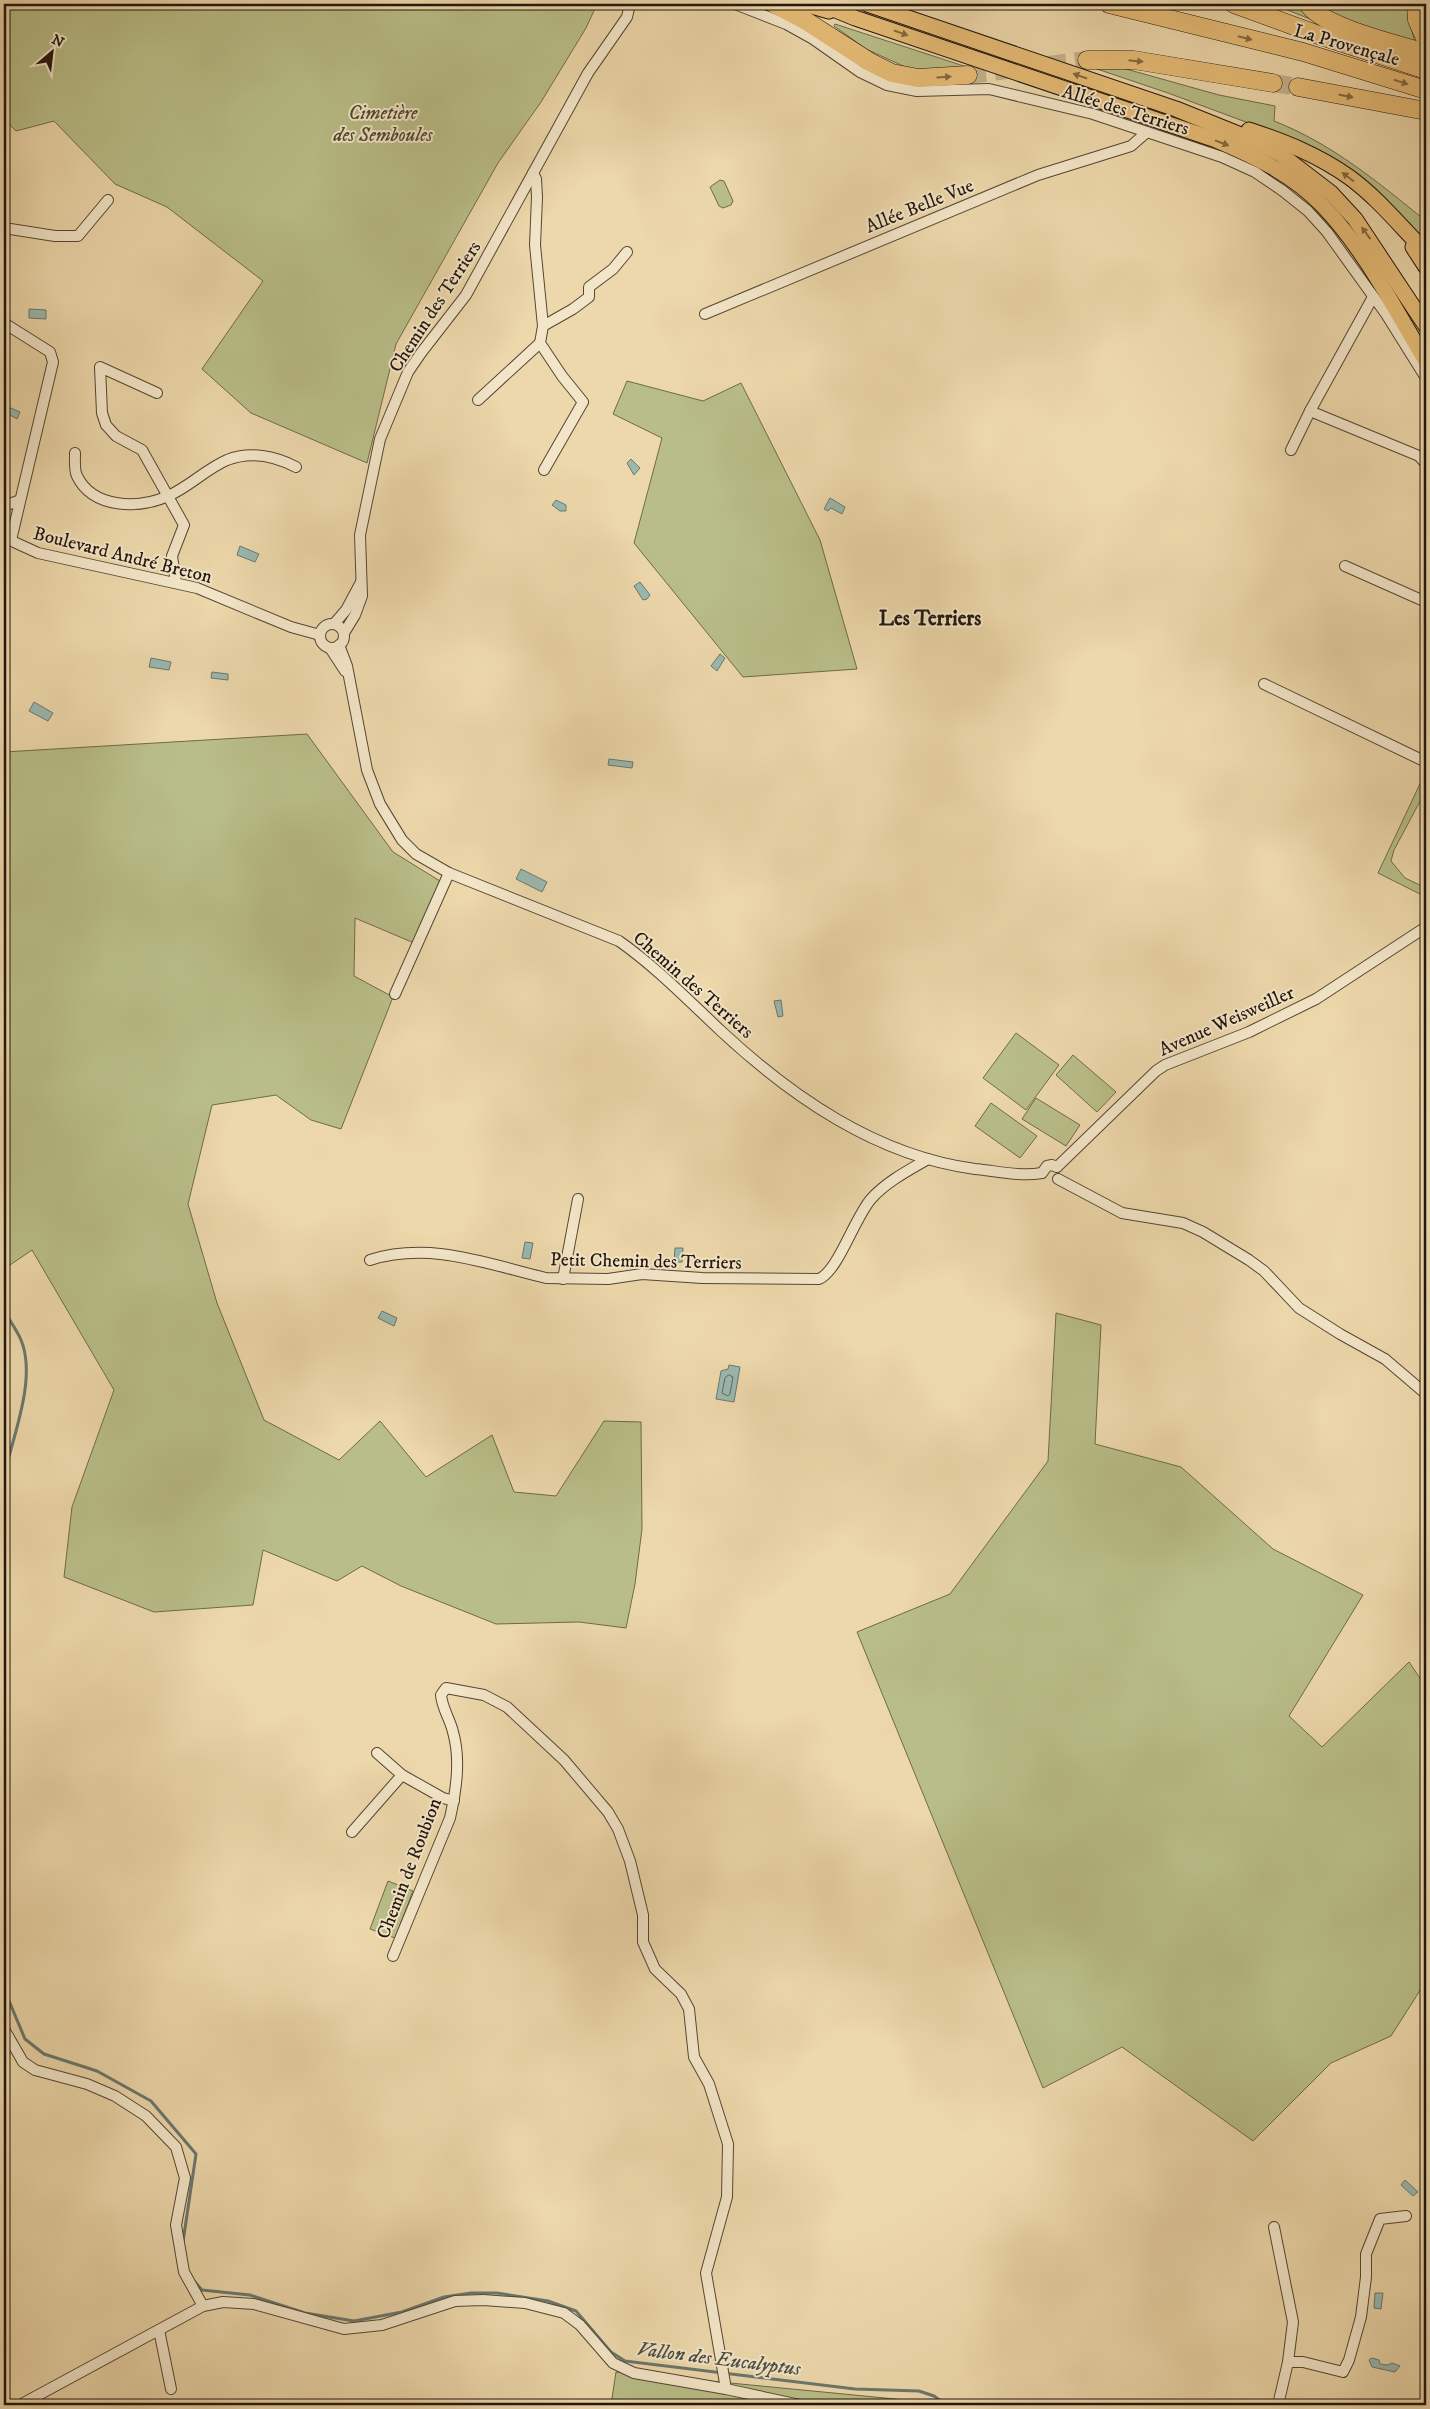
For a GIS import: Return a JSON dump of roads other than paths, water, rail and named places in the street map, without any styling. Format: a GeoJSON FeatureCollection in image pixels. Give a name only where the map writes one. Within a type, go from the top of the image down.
{"type":"FeatureCollection","features":[{"type":"Feature","properties":{"kind":"highway"},"geometry":{"type":"LineString","coordinates":[[774,4],[803,18],[884,70],[918,78],[968,75]]}},
{"type":"Feature","properties":{"kind":"highway","name":"La Provençale"},"geometry":{"type":"LineString","coordinates":[[1109,4],[1303,52],[1426,90]]}},
{"type":"Feature","properties":{"kind":"highway","name":"La Provençale"},"geometry":{"type":"LineString","coordinates":[[1234,4],[1324,37],[1426,70]]}},
{"type":"Feature","properties":{"kind":"highway"},"geometry":{"type":"LineString","coordinates":[[1308,4],[1315,14],[1333,23],[1426,53]]}},
{"type":"Feature","properties":{"kind":"highway"},"geometry":{"type":"LineString","coordinates":[[1416,4],[1419,28],[1426,40]]}},
{"type":"Feature","properties":{"kind":"highway"},"geometry":{"type":"LineString","coordinates":[[1087,60],[1134,60],[1272,83]]}},
{"type":"Feature","properties":{"kind":"highway"},"geometry":{"type":"LineString","coordinates":[[1298,87],[1426,111]]}},
{"type":"Feature","properties":{"kind":"main road"},"geometry":{"type":"LineString","coordinates":[[805,4],[855,18],[1216,140],[1280,171],[1322,205],[1356,246],[1380,295],[1426,361]]}},
{"type":"Feature","properties":{"kind":"main road"},"geometry":{"type":"LineString","coordinates":[[821,4],[855,18]]}},
{"type":"Feature","properties":{"kind":"main road"},"geometry":{"type":"LineString","coordinates":[[867,4],[1176,109],[1248,138],[1295,164],[1331,193],[1355,219],[1426,326]]}},
{"type":"Feature","properties":{"kind":"main road"},"geometry":{"type":"LineString","coordinates":[[1176,109],[1219,119],[1303,150],[1350,178],[1426,252]]}},
{"type":"Feature","properties":{"kind":"main road"},"geometry":{"type":"LineString","coordinates":[[1397,222],[1426,267]]}},
{"type":"Feature","properties":{"kind":"main road"},"geometry":{"type":"LineString","coordinates":[[1393,274],[1426,316]]}},
{"type":"Feature","properties":{"kind":"main road"},"geometry":{"type":"LineString","coordinates":[[1380,295],[1426,344]]}},
{"type":"Feature","properties":{"kind":"street","name":"Chemin des Terriers"},"geometry":{"type":"LineString","coordinates":[[344,633],[355,615],[362,596],[360,535],[380,439],[408,372],[421,352],[466,295],[588,73],[627,17],[630,4]]}},
{"type":"Feature","properties":{"kind":"street","name":"Allée des Terriers"},"geometry":{"type":"LineString","coordinates":[[735,4],[799,32],[860,72],[887,85],[917,91],[989,89],[1093,114],[1222,157],[1254,172],[1284,191],[1308,212],[1380,295],[1426,378]]}},
{"type":"Feature","properties":{"kind":"street","name":"Allée Belle Vue"},"geometry":{"type":"LineString","coordinates":[[705,314],[1038,174],[1131,146],[1146,132]]}},
{"type":"Feature","properties":{"kind":"street"},"geometry":{"type":"LineString","coordinates":[[478,400],[540,343],[543,326],[535,245],[537,197],[536,179],[533,173]]}},
{"type":"Feature","properties":{"kind":"street"},"geometry":{"type":"LineString","coordinates":[[4,228],[56,236],[78,236],[108,200]]}},
{"type":"Feature","properties":{"kind":"street"},"geometry":{"type":"LineString","coordinates":[[543,326],[573,309],[588,297],[589,287],[613,269],[627,252]]}},
{"type":"Feature","properties":{"kind":"street"},"geometry":{"type":"LineString","coordinates":[[1291,450],[1310,411],[1380,295]]}},
{"type":"Feature","properties":{"kind":"street"},"geometry":{"type":"LineString","coordinates":[[4,323],[50,352],[53,356],[52,371],[7,536]]}},
{"type":"Feature","properties":{"kind":"street"},"geometry":{"type":"LineString","coordinates":[[540,343],[562,376],[583,402],[544,470]]}},
{"type":"Feature","properties":{"kind":"street"},"geometry":{"type":"LineString","coordinates":[[157,393],[100,367],[102,413],[106,425],[116,436],[142,450],[184,525],[172,556],[176,583]]}},
{"type":"Feature","properties":{"kind":"street"},"geometry":{"type":"LineString","coordinates":[[1310,411],[1419,456],[1426,464]]}},
{"type":"Feature","properties":{"kind":"street"},"geometry":{"type":"LineString","coordinates":[[75,453],[76,475],[89,492],[110,503],[135,504],[168,496],[227,460],[235,458],[252,455],[278,458],[296,467]]}},
{"type":"Feature","properties":{"kind":"street"},"geometry":{"type":"LineString","coordinates":[[4,506],[18,501]]}},
{"type":"Feature","properties":{"kind":"street","name":"Boulevard André Breton"},"geometry":{"type":"LineString","coordinates":[[7,536],[25,548],[50,557],[176,583],[216,595],[291,627],[320,636]]}},
{"type":"Feature","properties":{"kind":"street"},"geometry":{"type":"LineString","coordinates":[[1345,566],[1426,602]]}},
{"type":"Feature","properties":{"kind":"street"},"geometry":{"type":"LineString","coordinates":[[334,624],[342,629],[344,633],[343,640],[335,646],[322,642],[320,636],[325,627],[334,624],[346,610],[362,581]]}},
{"type":"Feature","properties":{"kind":"street","name":"Chemin des Terriers"},"geometry":{"type":"LineString","coordinates":[[335,646],[348,673],[365,763],[380,804],[402,840],[416,854],[449,874],[618,941],[640,956],[723,1033],[794,1092],[841,1122],[886,1144],[951,1166],[1028,1175],[1042,1173]]}},
{"type":"Feature","properties":{"kind":"street"},"geometry":{"type":"LineString","coordinates":[[1264,684],[1426,762]]}},
{"type":"Feature","properties":{"kind":"street"},"geometry":{"type":"LineString","coordinates":[[395,994],[449,874]]}},
{"type":"Feature","properties":{"kind":"street","name":"Avenue Weisweiller"},"geometry":{"type":"LineString","coordinates":[[1057,1167],[1156,1071],[1165,1065],[1249,1032],[1316,999],[1426,927]]}},
{"type":"Feature","properties":{"kind":"street","name":"Petit Chemin des Terriers"},"geometry":{"type":"LineString","coordinates":[[370,1260],[388,1254],[434,1252],[546,1278],[563,1279],[608,1280],[642,1274],[702,1278],[819,1279],[828,1275],[832,1269],[854,1224],[872,1198],[898,1177],[928,1159]]}},
{"type":"Feature","properties":{"kind":"street"},"geometry":{"type":"LineString","coordinates":[[1058,1179],[1060,1172],[1057,1167],[1049,1165],[1044,1168],[1042,1173],[1048,1182],[1058,1179],[1122,1213],[1183,1223],[1203,1232],[1264,1271],[1299,1308],[1385,1359],[1426,1394]]}},
{"type":"Feature","properties":{"kind":"street"},"geometry":{"type":"LineString","coordinates":[[563,1279],[578,1199]]}},
{"type":"Feature","properties":{"kind":"street","name":"Chemin de Roubion"},"geometry":{"type":"LineString","coordinates":[[393,1956],[450,1818],[454,1801],[457,1754],[450,1718],[441,1702],[440,1695],[446,1688],[484,1695],[507,1707],[564,1760],[608,1812],[618,1829],[630,1861],[643,1915],[643,1942],[655,1969],[681,1994],[689,2009],[694,2057],[709,2084],[728,2144],[727,2197],[706,2273],[725,2384]]}},
{"type":"Feature","properties":{"kind":"street"},"geometry":{"type":"LineString","coordinates":[[377,1753],[402,1775],[443,1798],[454,1801]]}},
{"type":"Feature","properties":{"kind":"street"},"geometry":{"type":"LineString","coordinates":[[352,1832],[402,1775]]}},
{"type":"Feature","properties":{"kind":"street"},"geometry":{"type":"LineString","coordinates":[[4,2029],[23,2062],[35,2070],[87,2084],[115,2096],[146,2116],[176,2147],[185,2178],[176,2225],[184,2272],[203,2306]]}},
{"type":"Feature","properties":{"kind":"street"},"geometry":{"type":"LineString","coordinates":[[1288,2362],[1303,2362],[1343,2372],[1349,2360],[1362,2317],[1366,2254],[1380,2219],[1406,2216]]}},
{"type":"Feature","properties":{"kind":"street"},"geometry":{"type":"LineString","coordinates":[[1274,2227],[1293,2322],[1288,2362],[1278,2405]]}},
{"type":"Feature","properties":{"kind":"street"},"geometry":{"type":"LineString","coordinates":[[20,2405],[203,2306],[223,2302],[254,2304],[344,2329],[388,2324],[455,2301],[484,2300],[525,2303],[564,2313],[580,2326],[613,2363],[634,2373],[725,2384],[800,2405]]}},
{"type":"Feature","properties":{"kind":"street"},"geometry":{"type":"LineString","coordinates":[[159,2330],[171,2389]]}},
{"type":"Feature","properties":{"kind":"water"},"geometry":{"type":"Polygon","coordinates":[[[29,309],[46,310],[46,319],[29,318],[29,309]]]}},
{"type":"Feature","properties":{"kind":"water"},"geometry":{"type":"Polygon","coordinates":[[[11,408],[20,412],[17,419],[10,415],[7,416],[5,409],[11,408]]]}},
{"type":"Feature","properties":{"kind":"water"},"geometry":{"type":"Polygon","coordinates":[[[631,459],[640,468],[634,475],[627,463],[631,459]]]}},
{"type":"Feature","properties":{"kind":"water"},"geometry":{"type":"Polygon","coordinates":[[[830,498],[845,507],[842,514],[831,508],[828,511],[824,509],[830,498]]]}},
{"type":"Feature","properties":{"kind":"water"},"geometry":{"type":"Polygon","coordinates":[[[556,500],[566,505],[566,511],[560,511],[552,505],[556,500]]]}},
{"type":"Feature","properties":{"kind":"water"},"geometry":{"type":"Polygon","coordinates":[[[240,546],[259,554],[255,562],[237,555],[240,546]]]}},
{"type":"Feature","properties":{"kind":"water"},"geometry":{"type":"Polygon","coordinates":[[[640,582],[650,595],[647,599],[643,600],[634,586],[640,582]]]}},
{"type":"Feature","properties":{"kind":"water"},"geometry":{"type":"Polygon","coordinates":[[[720,654],[725,658],[717,671],[711,666],[720,654]]]}},
{"type":"Feature","properties":{"kind":"water"},"geometry":{"type":"Polygon","coordinates":[[[151,658],[171,662],[169,670],[149,667],[151,658]]]}},
{"type":"Feature","properties":{"kind":"water"},"geometry":{"type":"Polygon","coordinates":[[[212,672],[228,674],[228,680],[211,678],[212,672]]]}},
{"type":"Feature","properties":{"kind":"water"},"geometry":{"type":"Polygon","coordinates":[[[34,702],[53,713],[48,721],[29,711],[34,702]]]}},
{"type":"Feature","properties":{"kind":"water"},"geometry":{"type":"Polygon","coordinates":[[[609,759],[633,762],[632,768],[608,765],[609,759]]]}},
{"type":"Feature","properties":{"kind":"water"},"geometry":{"type":"Polygon","coordinates":[[[521,869],[547,882],[542,892],[516,879],[521,869]]]}},
{"type":"Feature","properties":{"kind":"water"},"geometry":{"type":"Polygon","coordinates":[[[781,1000],[783,1016],[778,1017],[774,1001],[781,1000]]]}},
{"type":"Feature","properties":{"kind":"water"},"geometry":{"type":"Polygon","coordinates":[[[525,1242],[533,1243],[530,1259],[522,1258],[525,1242]]]}},
{"type":"Feature","properties":{"kind":"water"},"geometry":{"type":"Polygon","coordinates":[[[675,1248],[683,1248],[682,1262],[674,1262],[675,1248]]]}},
{"type":"Feature","properties":{"kind":"water"},"geometry":{"type":"Polygon","coordinates":[[[382,1311],[397,1318],[394,1326],[378,1318],[382,1311]]]}},
{"type":"Feature","properties":{"kind":"water"},"geometry":{"type":"Polygon","coordinates":[[[729,1365],[740,1367],[734,1402],[716,1399],[721,1371],[728,1369],[729,1365]]]}},
{"type":"Feature","properties":{"kind":"water"},"geometry":{"type":"Polygon","coordinates":[[[1405,2180],[1418,2192],[1413,2196],[1401,2185],[1405,2180]]]}},
{"type":"Feature","properties":{"kind":"water"},"geometry":{"type":"Polygon","coordinates":[[[1375,2293],[1383,2293],[1381,2309],[1374,2308],[1375,2293]]]}},
{"type":"Feature","properties":{"kind":"water"},"geometry":{"type":"Polygon","coordinates":[[[1372,2358],[1379,2360],[1380,2364],[1388,2365],[1392,2363],[1400,2366],[1395,2372],[1372,2367],[1369,2360],[1372,2358]]]}},
{"type":"Feature","properties":{"kind":"waterway","name":"Vallon des Eucalyptus"},"geometry":{"type":"LineString","coordinates":[[4,1310],[21,1340],[25,1355],[26,1372],[22,1408],[4,1475]]}},
{"type":"Feature","properties":{"kind":"waterway","name":"Vallon des Eucalyptus"},"geometry":{"type":"LineString","coordinates":[[4,1989],[25,2039],[44,2054],[97,2071],[151,2101],[196,2154],[183,2242]]}},
{"type":"Feature","properties":{"kind":"waterway","name":"Vallon des Eucalyptus"},"geometry":{"type":"LineString","coordinates":[[194,2281],[202,2290],[250,2295],[305,2313],[354,2321],[402,2312],[444,2297],[471,2293],[497,2293],[548,2301],[576,2311],[611,2352],[625,2361],[855,2389],[919,2391],[934,2396],[946,2405]]}},
{"type":"Feature","properties":{"kind":"tunnel"},"geometry":{"type":"LineString","coordinates":[[968,75],[1087,60]]}},
{"type":"Feature","properties":{"kind":"tunnel"},"geometry":{"type":"LineString","coordinates":[[1273,83],[1298,87]]}},
{"type":"Feature","properties":{"kind":"district","name":"Les Terriers"},"geometry":{"type":"Point","coordinates":[930,618]}},
{"type":"Feature","properties":{"kind":"park label","name":"Cimetière des Semboules"},"geometry":{"type":"Point","coordinates":[383,123]}}]}
